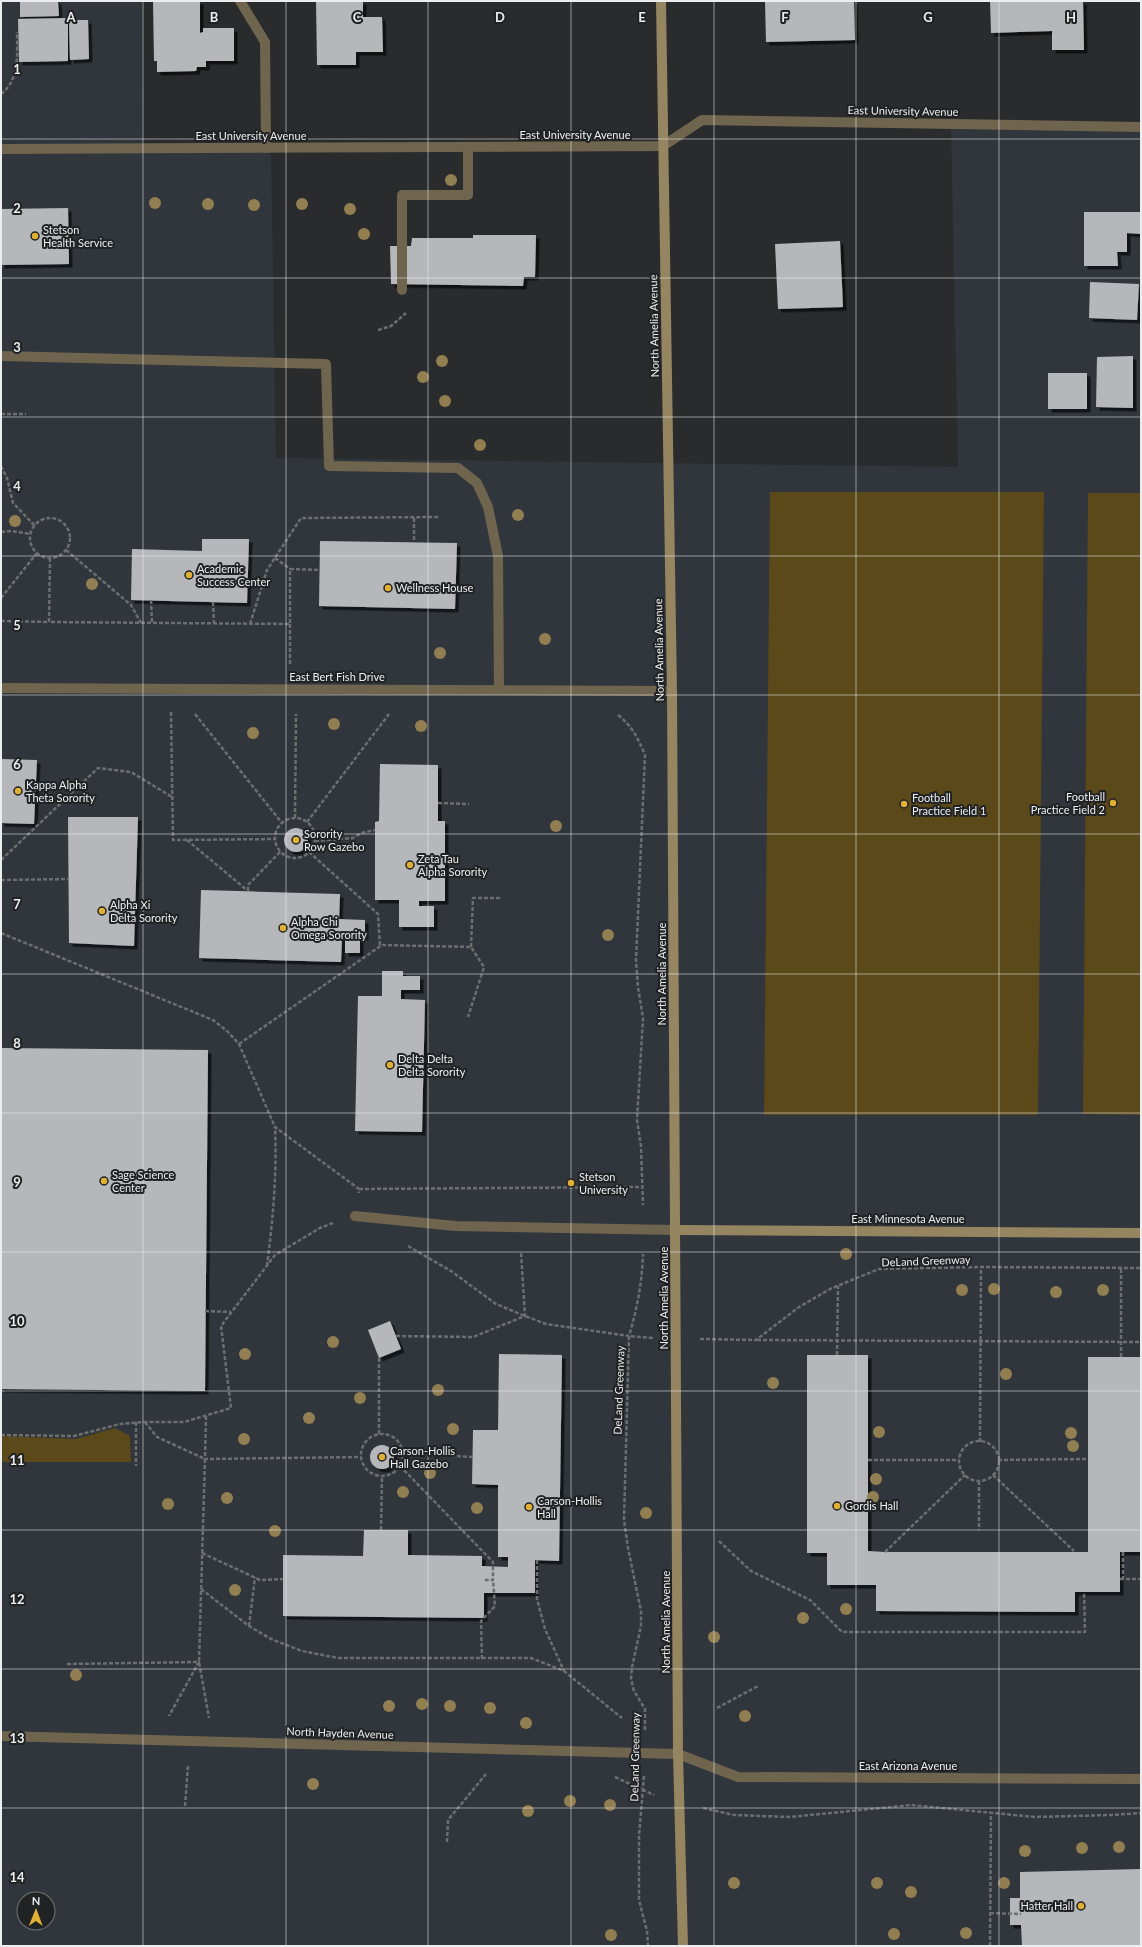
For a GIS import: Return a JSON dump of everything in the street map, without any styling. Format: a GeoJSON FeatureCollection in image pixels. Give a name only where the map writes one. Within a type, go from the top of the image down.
{"type":"FeatureCollection","features":[{"type":"Feature","properties":{"kind":"main road","name":"North Amelia Avenue"},"geometry":{"type":"LineString","coordinates":[[661,1],[672,692],[678,1754],[683,1946]]}},
{"type":"Feature","properties":{"kind":"main road","name":"East Minnesota Avenue"},"geometry":{"type":"LineString","coordinates":[[676,1230],[1141,1233]]}},
{"type":"Feature","properties":{"kind":"street"},"geometry":{"type":"LineString","coordinates":[[240,1],[265,42],[266,148]]}},
{"type":"Feature","properties":{"kind":"street","name":"East University Avenue"},"geometry":{"type":"LineString","coordinates":[[1,149],[663,146],[702,120],[1141,127]]}},
{"type":"Feature","properties":{"kind":"street"},"geometry":{"type":"LineString","coordinates":[[402,290],[402,195],[468,195],[468,147]]}},
{"type":"Feature","properties":{"kind":"street"},"geometry":{"type":"LineString","coordinates":[[1,356],[326,364],[329,466],[458,468],[477,483],[488,507],[498,556],[499,690]]}},
{"type":"Feature","properties":{"kind":"street","name":"East Bert Fish Drive"},"geometry":{"type":"LineString","coordinates":[[1,688],[672,692]]}},
{"type":"Feature","properties":{"kind":"street"},"geometry":{"type":"LineString","coordinates":[[355,1216],[455,1226],[676,1230]]}},
{"type":"Feature","properties":{"kind":"street","name":"North Hayden Avenue"},"geometry":{"type":"LineString","coordinates":[[1,1736],[678,1754]]}},
{"type":"Feature","properties":{"kind":"street","name":"East Arizona Avenue"},"geometry":{"type":"LineString","coordinates":[[678,1754],[738,1777],[1141,1779]]}},
{"type":"Feature","properties":{"kind":"path"},"geometry":{"type":"LineString","coordinates":[[1,94],[10,82],[18,59],[17,32]]}},
{"type":"Feature","properties":{"kind":"path"},"geometry":{"type":"LineString","coordinates":[[1,414],[26,414]]}},
{"type":"Feature","properties":{"kind":"path"},"geometry":{"type":"LineString","coordinates":[[1,466],[7,478],[13,503],[35,526]]}},
{"type":"Feature","properties":{"kind":"path"},"geometry":{"type":"LineString","coordinates":[[250,624],[267,570],[301,518],[439,517]]}},
{"type":"Feature","properties":{"kind":"path"},"geometry":{"type":"LineString","coordinates":[[414,518],[414,542]]}},
{"type":"Feature","properties":{"kind":"path"},"geometry":{"type":"LineString","coordinates":[[50,519],[62,523],[66,527],[70,539],[66,550],[56,557],[50,558],[37,553],[30,542],[31,534],[35,526],[44,520],[50,519]]}},
{"type":"Feature","properties":{"kind":"path"},"geometry":{"type":"LineString","coordinates":[[1,532],[11,531],[31,534]]}},
{"type":"Feature","properties":{"kind":"path"},"geometry":{"type":"LineString","coordinates":[[66,550],[131,605],[141,623]]}},
{"type":"Feature","properties":{"kind":"path"},"geometry":{"type":"LineString","coordinates":[[1,598],[37,553]]}},
{"type":"Feature","properties":{"kind":"path"},"geometry":{"type":"LineString","coordinates":[[49,622],[50,558]]}},
{"type":"Feature","properties":{"kind":"path"},"geometry":{"type":"LineString","coordinates":[[275,558],[290,569],[320,570]]}},
{"type":"Feature","properties":{"kind":"path"},"geometry":{"type":"LineString","coordinates":[[290,569],[290,664]]}},
{"type":"Feature","properties":{"kind":"path"},"geometry":{"type":"LineString","coordinates":[[151,600],[152,623]]}},
{"type":"Feature","properties":{"kind":"path"},"geometry":{"type":"LineString","coordinates":[[213,602],[214,623]]}},
{"type":"Feature","properties":{"kind":"path"},"geometry":{"type":"LineString","coordinates":[[1,621],[290,624]]}},
{"type":"Feature","properties":{"kind":"path"},"geometry":{"type":"LineString","coordinates":[[171,705],[173,840],[275,839]]}},
{"type":"Feature","properties":{"kind":"path"},"geometry":{"type":"LineString","coordinates":[[193,712],[282,823]]}},
{"type":"Feature","properties":{"kind":"path"},"geometry":{"type":"LineString","coordinates":[[295,818],[296,713]]}},
{"type":"Feature","properties":{"kind":"path"},"geometry":{"type":"LineString","coordinates":[[307,822],[390,713]]}},
{"type":"Feature","properties":{"kind":"path"},"geometry":{"type":"LineString","coordinates":[[403,1243],[451,1271],[496,1304],[525,1316],[546,1324],[629,1336],[638,1307],[643,1274],[643,1186],[641,1146],[637,1120],[643,1018],[636,960],[645,755],[638,736],[629,724],[616,714]]}},
{"type":"Feature","properties":{"kind":"path"},"geometry":{"type":"LineString","coordinates":[[1,860],[98,768],[131,772],[173,797]]}},
{"type":"Feature","properties":{"kind":"path"},"geometry":{"type":"LineString","coordinates":[[438,803],[469,804]]}},
{"type":"Feature","properties":{"kind":"path"},"geometry":{"type":"LineString","coordinates":[[295,818],[307,822],[314,834],[315,841],[310,852],[305,856],[292,858],[280,852],[277,848],[275,839],[276,833],[282,823],[286,820],[295,818]]}},
{"type":"Feature","properties":{"kind":"path"},"geometry":{"type":"LineString","coordinates":[[315,841],[353,838],[361,833],[375,830]]}},
{"type":"Feature","properties":{"kind":"path"},"geometry":{"type":"LineString","coordinates":[[187,840],[248,891],[248,886],[280,852]]}},
{"type":"Feature","properties":{"kind":"path"},"geometry":{"type":"LineString","coordinates":[[310,852],[378,914],[380,946]]}},
{"type":"Feature","properties":{"kind":"path"},"geometry":{"type":"LineString","coordinates":[[1,880],[68,879]]}},
{"type":"Feature","properties":{"kind":"path"},"geometry":{"type":"LineString","coordinates":[[468,1018],[484,967],[471,947],[473,898],[500,898]]}},
{"type":"Feature","properties":{"kind":"path"},"geometry":{"type":"LineString","coordinates":[[1,933],[213,1020],[228,1031],[239,1044],[275,1127],[277,1161],[274,1208],[267,1266]]}},
{"type":"Feature","properties":{"kind":"path"},"geometry":{"type":"LineString","coordinates":[[239,1044],[380,946],[471,947]]}},
{"type":"Feature","properties":{"kind":"path"},"geometry":{"type":"LineString","coordinates":[[275,1127],[359,1189],[643,1186]]}},
{"type":"Feature","properties":{"kind":"path"},"geometry":{"type":"LineString","coordinates":[[1,1435],[74,1436],[120,1424],[136,1422],[184,1422],[231,1408],[221,1326],[276,1255],[320,1228],[355,1216],[359,1189]]}},
{"type":"Feature","properties":{"kind":"path"},"geometry":{"type":"LineString","coordinates":[[521,1245],[525,1316]]}},
{"type":"Feature","properties":{"kind":"path"},"geometry":{"type":"LineString","coordinates":[[980,1442],[981,1267]]}},
{"type":"Feature","properties":{"kind":"path","name":"DeLand Greenway"},"geometry":{"type":"LineString","coordinates":[[648,1946],[647,1931],[639,1900],[638,1836],[644,1791],[645,1709],[634,1691],[631,1680],[632,1667],[641,1626],[641,1610],[628,1548],[624,1520],[629,1336],[676,1339],[756,1340],[799,1307],[838,1286],[879,1269],[981,1267],[1141,1268]]}},
{"type":"Feature","properties":{"kind":"path"},"geometry":{"type":"LineString","coordinates":[[1121,1268],[1121,1357]]}},
{"type":"Feature","properties":{"kind":"path"},"geometry":{"type":"LineString","coordinates":[[837,1355],[838,1286]]}},
{"type":"Feature","properties":{"kind":"path"},"geometry":{"type":"LineString","coordinates":[[205,1311],[231,1312]]}},
{"type":"Feature","properties":{"kind":"path"},"geometry":{"type":"LineString","coordinates":[[396,1336],[473,1336],[525,1316]]}},
{"type":"Feature","properties":{"kind":"path"},"geometry":{"type":"LineString","coordinates":[[756,1340],[1141,1342]]}},
{"type":"Feature","properties":{"kind":"path"},"geometry":{"type":"LineString","coordinates":[[378,1358],[379,1434]]}},
{"type":"Feature","properties":{"kind":"path"},"geometry":{"type":"LineString","coordinates":[[206,1416],[199,1662],[209,1718]]}},
{"type":"Feature","properties":{"kind":"path"},"geometry":{"type":"LineString","coordinates":[[136,1422],[136,1466]]}},
{"type":"Feature","properties":{"kind":"path"},"geometry":{"type":"LineString","coordinates":[[144,1422],[156,1437],[205,1459],[361,1457]]}},
{"type":"Feature","properties":{"kind":"path"},"geometry":{"type":"LineString","coordinates":[[379,1434],[386,1434],[398,1441],[402,1446],[403,1453],[403,1460],[395,1472],[382,1477],[375,1475],[365,1468],[361,1457],[364,1444],[367,1440],[379,1434]]}},
{"type":"Feature","properties":{"kind":"path"},"geometry":{"type":"LineString","coordinates":[[980,1442],[990,1445],[996,1451],[998,1464],[993,1475],[987,1479],[979,1481],[964,1475],[959,1460],[964,1447],[970,1443],[980,1442]]}},
{"type":"Feature","properties":{"kind":"path"},"geometry":{"type":"LineString","coordinates":[[403,1453],[472,1457]]}},
{"type":"Feature","properties":{"kind":"path"},"geometry":{"type":"LineString","coordinates":[[868,1460],[959,1460]]}},
{"type":"Feature","properties":{"kind":"path"},"geometry":{"type":"LineString","coordinates":[[998,1460],[1088,1460]]}},
{"type":"Feature","properties":{"kind":"path"},"geometry":{"type":"LineString","coordinates":[[400,1466],[493,1562],[495,1606],[481,1621],[482,1659]]}},
{"type":"Feature","properties":{"kind":"path"},"geometry":{"type":"LineString","coordinates":[[885,1552],[964,1475]]}},
{"type":"Feature","properties":{"kind":"path"},"geometry":{"type":"LineString","coordinates":[[993,1475],[1074,1551]]}},
{"type":"Feature","properties":{"kind":"path"},"geometry":{"type":"LineString","coordinates":[[381,1530],[382,1477]]}},
{"type":"Feature","properties":{"kind":"path"},"geometry":{"type":"LineString","coordinates":[[979,1481],[979,1530]]}},
{"type":"Feature","properties":{"kind":"path"},"geometry":{"type":"LineString","coordinates":[[719,1541],[751,1570],[810,1600],[842,1632],[1085,1632],[1084,1592]]}},
{"type":"Feature","properties":{"kind":"path"},"geometry":{"type":"LineString","coordinates":[[1122,1552],[1121,1579],[1141,1579]]}},
{"type":"Feature","properties":{"kind":"path"},"geometry":{"type":"LineString","coordinates":[[202,1553],[260,1580],[283,1580]]}},
{"type":"Feature","properties":{"kind":"path"},"geometry":{"type":"LineString","coordinates":[[537,1560],[537,1599],[544,1629],[560,1659],[564,1671]]}},
{"type":"Feature","properties":{"kind":"path"},"geometry":{"type":"LineString","coordinates":[[249,1626],[255,1577]]}},
{"type":"Feature","properties":{"kind":"path"},"geometry":{"type":"LineString","coordinates":[[485,1580],[494,1580]]}},
{"type":"Feature","properties":{"kind":"path"},"geometry":{"type":"LineString","coordinates":[[201,1589],[249,1626],[271,1639],[302,1651],[338,1658],[530,1658],[564,1671],[622,1718]]}},
{"type":"Feature","properties":{"kind":"path"},"geometry":{"type":"LineString","coordinates":[[68,1664],[199,1662]]}},
{"type":"Feature","properties":{"kind":"path"},"geometry":{"type":"LineString","coordinates":[[168,1719],[199,1662]]}},
{"type":"Feature","properties":{"kind":"path"},"geometry":{"type":"LineString","coordinates":[[716,1708],[758,1686]]}},
{"type":"Feature","properties":{"kind":"path"},"geometry":{"type":"LineString","coordinates":[[185,1806],[188,1762]]}},
{"type":"Feature","properties":{"kind":"path"},"geometry":{"type":"LineString","coordinates":[[447,1842],[448,1820],[488,1772],[480,1771]]}},
{"type":"Feature","properties":{"kind":"path"},"geometry":{"type":"LineString","coordinates":[[612,1776],[644,1791],[680,1804],[734,1815],[790,1817],[911,1805],[1035,1817],[1141,1813]]}},
{"type":"Feature","properties":{"kind":"path"},"geometry":{"type":"LineString","coordinates":[[990,1946],[991,1812]]}},
{"type":"Feature","properties":{"kind":"path"},"geometry":{"type":"LineString","coordinates":[[990,1913],[1021,1914]]}},
{"type":"Feature","properties":{"kind":"shaded area","name":"Stetson University"},"geometry":{"type":"Polygon","coordinates":[[[1,1],[142,1],[143,148],[271,148],[276,458],[958,467],[951,124],[1141,127],[1141,1946],[1,1946],[1,1]]]}},
{"type":"Feature","properties":{"kind":"shaded area","name":"Football Practice Field 1"},"geometry":{"type":"Polygon","coordinates":[[[770,492],[1044,492],[1038,1115],[764,1115],[770,492]]]}},
{"type":"Feature","properties":{"kind":"shaded area","name":"Football Practice Field 2"},"geometry":{"type":"Polygon","coordinates":[[[1088,493],[1141,493],[1141,1115],[1083,1114],[1088,493]]]}},
{"type":"Feature","properties":{"kind":"shaded area"},"geometry":{"type":"Polygon","coordinates":[[[115,1428],[130,1436],[131,1462],[1,1462],[1,1436],[76,1439],[115,1428]]]}},
{"type":"Feature","properties":{"kind":"building"},"geometry":{"type":"Polygon","coordinates":[[[20,1],[58,1],[59,16],[20,17],[20,1]]]}},
{"type":"Feature","properties":{"kind":"building"},"geometry":{"type":"Polygon","coordinates":[[[153,1],[200,1],[200,33],[203,32],[203,28],[234,28],[234,61],[206,61],[206,67],[197,67],[196,71],[157,72],[157,61],[154,61],[153,1]]]}},
{"type":"Feature","properties":{"kind":"building"},"geometry":{"type":"Polygon","coordinates":[[[316,1],[363,1],[363,17],[382,17],[383,52],[356,52],[356,65],[317,65],[316,1]]]}},
{"type":"Feature","properties":{"kind":"building"},"geometry":{"type":"Polygon","coordinates":[[[765,1],[854,1],[855,40],[766,42],[765,1]]]}},
{"type":"Feature","properties":{"kind":"building"},"geometry":{"type":"Polygon","coordinates":[[[990,1],[1083,1],[1084,50],[1052,50],[1052,31],[991,33],[990,1]]]}},
{"type":"Feature","properties":{"kind":"building"},"geometry":{"type":"Polygon","coordinates":[[[68,18],[68,61],[19,62],[18,19],[68,18]]]}},
{"type":"Feature","properties":{"kind":"building"},"geometry":{"type":"Polygon","coordinates":[[[69,20],[88,20],[89,59],[70,60],[69,20]]]}},
{"type":"Feature","properties":{"kind":"building","name":"Stetson Health Service"},"geometry":{"type":"Polygon","coordinates":[[[68,208],[69,264],[1,265],[1,209],[68,208]]]}},
{"type":"Feature","properties":{"kind":"building"},"geometry":{"type":"Polygon","coordinates":[[[1084,212],[1141,212],[1141,234],[1127,233],[1127,252],[1117,252],[1118,266],[1084,266],[1084,212]]]}},
{"type":"Feature","properties":{"kind":"building"},"geometry":{"type":"Polygon","coordinates":[[[473,235],[536,235],[535,277],[524,277],[523,286],[391,284],[390,246],[411,246],[412,238],[473,238],[473,235]]]}},
{"type":"Feature","properties":{"kind":"building"},"geometry":{"type":"Polygon","coordinates":[[[840,241],[843,307],[778,309],[775,244],[840,241]]]}},
{"type":"Feature","properties":{"kind":"building"},"geometry":{"type":"Polygon","coordinates":[[[1090,282],[1139,284],[1137,320],[1089,318],[1090,282]]]}},
{"type":"Feature","properties":{"kind":"building"},"geometry":{"type":"Polygon","coordinates":[[[1133,356],[1133,408],[1096,407],[1097,357],[1133,356]]]}},
{"type":"Feature","properties":{"kind":"building"},"geometry":{"type":"Polygon","coordinates":[[[1048,373],[1087,373],[1087,409],[1048,409],[1048,373]]]}},
{"type":"Feature","properties":{"kind":"building","name":"Academic Success Center"},"geometry":{"type":"Polygon","coordinates":[[[202,539],[249,539],[247,603],[131,600],[132,549],[202,551],[202,539]]]}},
{"type":"Feature","properties":{"kind":"building","name":"Wellness House"},"geometry":{"type":"Polygon","coordinates":[[[320,541],[457,543],[455,609],[319,606],[320,541]]]}},
{"type":"Feature","properties":{"kind":"building","name":"Kappa Alpha Theta Sorority"},"geometry":{"type":"Polygon","coordinates":[[[1,759],[37,760],[34,824],[1,823],[1,759]]]}},
{"type":"Feature","properties":{"kind":"building","name":"Zeta Tau Alpha Sorority"},"geometry":{"type":"Polygon","coordinates":[[[380,764],[438,765],[438,821],[445,821],[445,901],[419,901],[419,906],[434,906],[434,927],[399,927],[399,900],[375,900],[375,822],[379,821],[380,764]]]}},
{"type":"Feature","properties":{"kind":"building","name":"Alpha Xi Delta Sorority"},"geometry":{"type":"Polygon","coordinates":[[[68,817],[138,817],[134,946],[69,943],[68,817]]]}},
{"type":"Feature","properties":{"kind":"building","name":"Sorority Row Gazebo"},"geometry":{"type":"Polygon","coordinates":[[[296,828],[305,831],[308,840],[305,849],[296,852],[287,849],[284,840],[287,831],[296,828]]]}},
{"type":"Feature","properties":{"kind":"building","name":"Alpha Chi Omega Sorority"},"geometry":{"type":"Polygon","coordinates":[[[201,890],[340,894],[339,919],[365,920],[365,937],[360,936],[360,953],[345,953],[345,939],[342,939],[341,962],[199,958],[201,890]]]}},
{"type":"Feature","properties":{"kind":"building","name":"Delta Delta Delta Sorority"},"geometry":{"type":"Polygon","coordinates":[[[382,971],[403,971],[403,976],[420,976],[420,990],[401,990],[401,999],[425,1000],[422,1132],[355,1131],[358,996],[382,996],[382,971]]]}},
{"type":"Feature","properties":{"kind":"building","name":"Sage Science Center"},"geometry":{"type":"Polygon","coordinates":[[[1,1048],[208,1050],[205,1391],[1,1389],[1,1048]]]}},
{"type":"Feature","properties":{"kind":"building"},"geometry":{"type":"Polygon","coordinates":[[[390,1321],[401,1349],[379,1358],[368,1330],[390,1321]]]}},
{"type":"Feature","properties":{"kind":"building","name":"Carson-Hollis Hall"},"geometry":{"type":"Polygon","coordinates":[[[499,1354],[562,1355],[559,1561],[535,1560],[535,1593],[484,1593],[484,1618],[283,1616],[283,1555],[363,1556],[364,1530],[408,1530],[408,1555],[482,1556],[482,1566],[508,1567],[508,1557],[498,1557],[498,1485],[472,1484],[473,1430],[498,1430],[499,1354]]]}},
{"type":"Feature","properties":{"kind":"building","name":"Gordis Hall"},"geometry":{"type":"Polygon","coordinates":[[[807,1355],[868,1355],[868,1551],[885,1552],[1088,1552],[1088,1357],[1141,1357],[1141,1552],[1120,1552],[1120,1592],[1075,1592],[1075,1612],[876,1611],[876,1585],[827,1585],[827,1553],[807,1553],[807,1355]]]}},
{"type":"Feature","properties":{"kind":"building","name":"Carson-Hollis Hall Gazebo"},"geometry":{"type":"Polygon","coordinates":[[[382,1445],[391,1448],[394,1457],[391,1466],[382,1469],[373,1466],[370,1457],[373,1448],[382,1445]]]}},
{"type":"Feature","properties":{"kind":"building","name":"Hatter Hall"},"geometry":{"type":"Polygon","coordinates":[[[1141,1869],[1141,1946],[1022,1946],[1021,1925],[1010,1925],[1010,1898],[1020,1898],[1020,1872],[1141,1869]]]}},
{"type":"Feature","properties":{"kind":"place","name":"Stetson Health Service"},"geometry":{"type":"Point","coordinates":[35,236]}},
{"type":"Feature","properties":{"kind":"place","name":"Academic Success Center"},"geometry":{"type":"Point","coordinates":[189,575]}},
{"type":"Feature","properties":{"kind":"place","name":"Wellness House"},"geometry":{"type":"Point","coordinates":[388,588]}},
{"type":"Feature","properties":{"kind":"place","name":"Kappa Alpha Theta Sorority"},"geometry":{"type":"Point","coordinates":[18,791]}},
{"type":"Feature","properties":{"kind":"place","name":"Football Practice Field 2"},"geometry":{"type":"Point","coordinates":[1113,803]}},
{"type":"Feature","properties":{"kind":"place","name":"Football Practice Field 1"},"geometry":{"type":"Point","coordinates":[904,804]}},
{"type":"Feature","properties":{"kind":"place","name":"Sorority Row Gazebo"},"geometry":{"type":"Point","coordinates":[296,840]}},
{"type":"Feature","properties":{"kind":"place","name":"Zeta Tau Alpha Sorority"},"geometry":{"type":"Point","coordinates":[410,865]}},
{"type":"Feature","properties":{"kind":"place","name":"Alpha Xi Delta Sorority"},"geometry":{"type":"Point","coordinates":[102,911]}},
{"type":"Feature","properties":{"kind":"place","name":"Alpha Chi Omega Sorority"},"geometry":{"type":"Point","coordinates":[283,928]}},
{"type":"Feature","properties":{"kind":"place","name":"Delta Delta Delta Sorority"},"geometry":{"type":"Point","coordinates":[390,1065]}},
{"type":"Feature","properties":{"kind":"place","name":"Sage Science Center"},"geometry":{"type":"Point","coordinates":[104,1181]}},
{"type":"Feature","properties":{"kind":"place","name":"Stetson University"},"geometry":{"type":"Point","coordinates":[571,1183]}},
{"type":"Feature","properties":{"kind":"place","name":"Carson-Hollis Hall Gazebo"},"geometry":{"type":"Point","coordinates":[382,1457]}},
{"type":"Feature","properties":{"kind":"place","name":"Gordis Hall"},"geometry":{"type":"Point","coordinates":[837,1506]}},
{"type":"Feature","properties":{"kind":"place","name":"Carson-Hollis Hall"},"geometry":{"type":"Point","coordinates":[529,1507]}},
{"type":"Feature","properties":{"kind":"place","name":"Hatter Hall"},"geometry":{"type":"Point","coordinates":[1081,1906]}}]}
